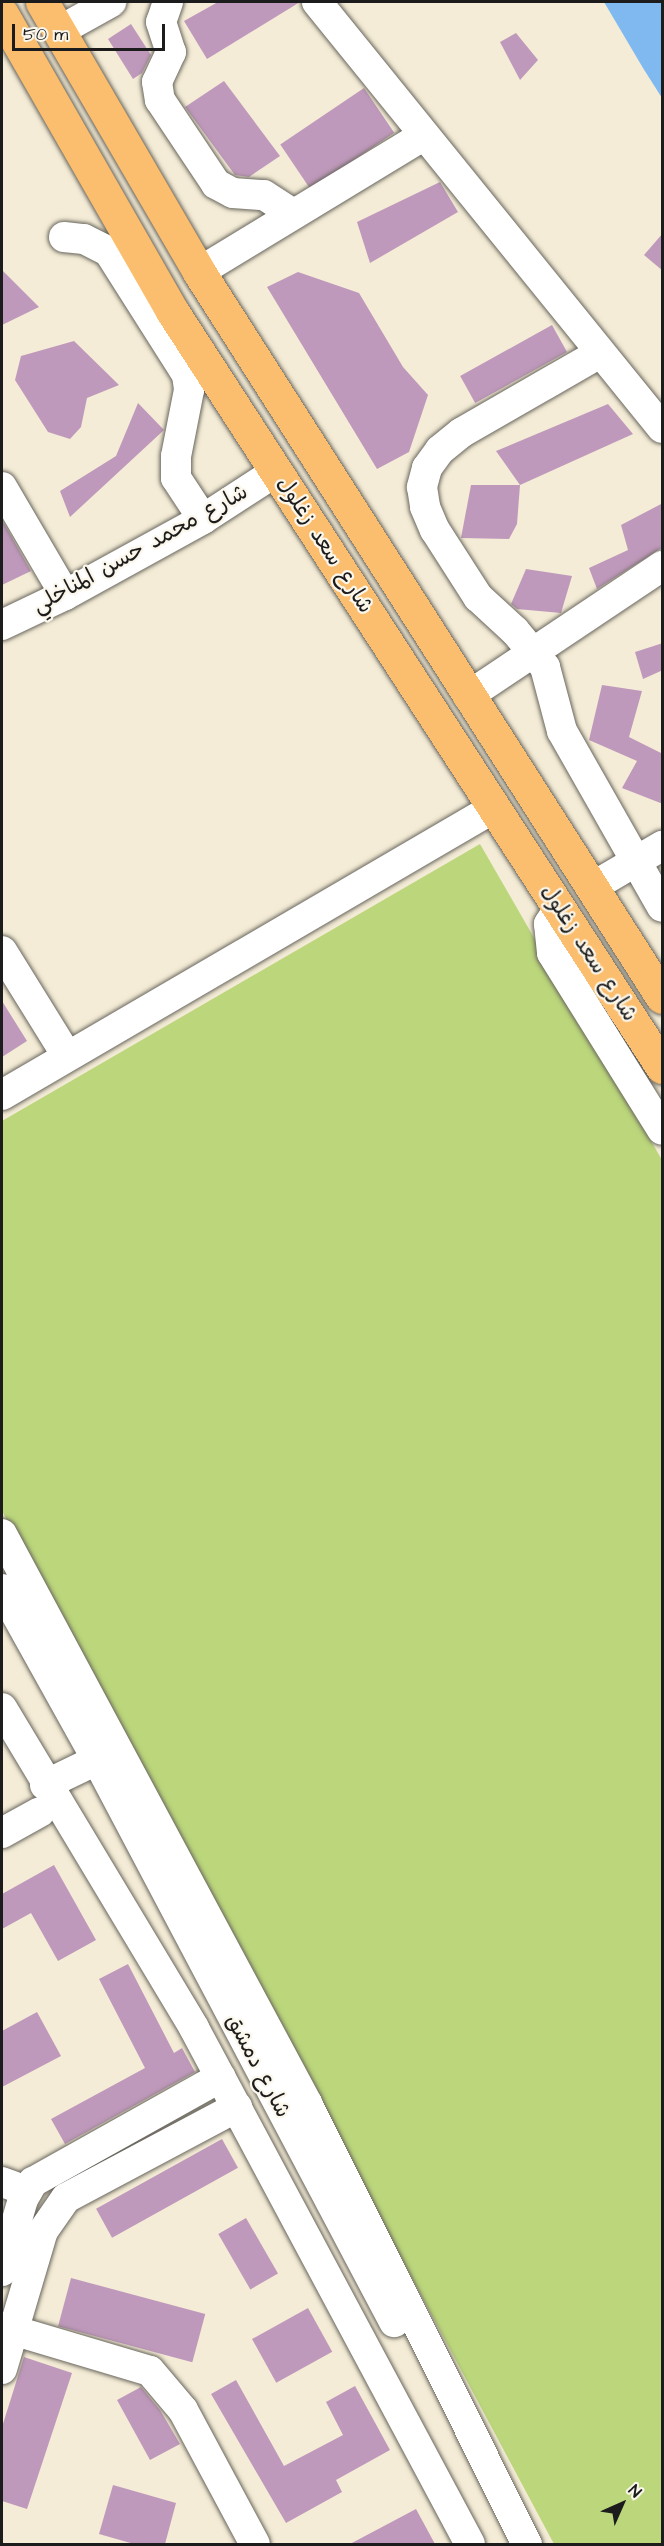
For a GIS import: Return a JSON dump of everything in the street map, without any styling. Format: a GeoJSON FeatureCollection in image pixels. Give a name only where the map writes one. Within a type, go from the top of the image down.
{"type":"FeatureCollection","features":[{"type":"Feature","properties":{"kind":"main road","name":"شارع سعد زغلول"},"geometry":{"type":"LineString","coordinates":[[42,2],[199,272],[468,696],[594,886],[663,997]]}},
{"type":"Feature","properties":{"kind":"main road","name":"شارع سعد زغلول"},"geometry":{"type":"LineString","coordinates":[[2,14],[142,262],[663,1067]]}},
{"type":"Feature","properties":{"kind":"street"},"geometry":{"type":"LineString","coordinates":[[59,31],[111,2]]}},
{"type":"Feature","properties":{"kind":"street"},"geometry":{"type":"LineString","coordinates":[[168,2],[161,22],[171,52],[157,82],[159,100],[216,184],[233,193],[273,199],[293,214]]}},
{"type":"Feature","properties":{"kind":"street"},"geometry":{"type":"LineString","coordinates":[[316,2],[663,429]]}},
{"type":"Feature","properties":{"kind":"street"},"geometry":{"type":"LineString","coordinates":[[199,272],[424,135]]}},
{"type":"Feature","properties":{"kind":"street"},"geometry":{"type":"LineString","coordinates":[[64,237],[93,242],[109,252],[187,375],[189,390],[176,456],[176,478],[202,519]]}},
{"type":"Feature","properties":{"kind":"street"},"geometry":{"type":"LineString","coordinates":[[600,353],[461,433],[441,450],[427,468],[422,487],[425,507],[435,530],[478,597],[534,652],[545,667],[562,731],[663,907]]}},
{"type":"Feature","properties":{"kind":"street","name":"شارع محمد حسن المناخلي"},"geometry":{"type":"LineString","coordinates":[[2,625],[65,595],[202,519],[277,471]]}},
{"type":"Feature","properties":{"kind":"street"},"geometry":{"type":"LineString","coordinates":[[2,487],[65,595]]}},
{"type":"Feature","properties":{"kind":"street"},"geometry":{"type":"LineString","coordinates":[[468,696],[663,566]]}},
{"type":"Feature","properties":{"kind":"street"},"geometry":{"type":"LineString","coordinates":[[2,1095],[494,808]]}},
{"type":"Feature","properties":{"kind":"street"},"geometry":{"type":"LineString","coordinates":[[594,886],[634,860],[663,846]]}},
{"type":"Feature","properties":{"kind":"street"},"geometry":{"type":"LineString","coordinates":[[560,908],[549,924],[552,953],[663,1130]]}},
{"type":"Feature","properties":{"kind":"street"},"geometry":{"type":"LineString","coordinates":[[2,951],[67,1056]]}},
{"type":"Feature","properties":{"kind":"street"},"geometry":{"type":"LineString","coordinates":[[2,1534],[297,2110],[527,2544]]}},
{"type":"Feature","properties":{"kind":"street","name":"شارع دمشق"},"geometry":{"type":"LineString","coordinates":[[2,1588],[97,1760],[297,2110],[511,2544]]}},
{"type":"Feature","properties":{"kind":"street","name":"شارع دمشق"},"geometry":{"type":"LineString","coordinates":[[2,1708],[43,1798],[221,2077],[470,2544]]}},
{"type":"Feature","properties":{"kind":"street"},"geometry":{"type":"LineString","coordinates":[[2,1833],[43,1798],[97,1760]]}},
{"type":"Feature","properties":{"kind":"street"},"geometry":{"type":"LineString","coordinates":[[2,2271],[14,2186],[45,2172],[221,2077]]}},
{"type":"Feature","properties":{"kind":"street"},"geometry":{"type":"LineString","coordinates":[[2,2369],[7,2328],[43,2231],[66,2198],[237,2107]]}},
{"type":"Feature","properties":{"kind":"street"},"geometry":{"type":"LineString","coordinates":[[7,2328],[150,2372],[183,2410],[255,2544]]}},
{"type":"Feature","properties":{"kind":"green space"},"geometry":{"type":"Polygon","coordinates":[[[480,844],[662,1160],[662,2544],[554,2544],[2,1511],[2,1121],[480,844]]]}},
{"type":"Feature","properties":{"kind":"water"},"geometry":{"type":"Polygon","coordinates":[[[604,2],[662,2],[662,98],[643,68],[604,2]]]}},
{"type":"Feature","properties":{"kind":"building"},"geometry":{"type":"Polygon","coordinates":[[[218,2],[300,2],[207,59],[184,21],[218,2]]]}},
{"type":"Feature","properties":{"kind":"building"},"geometry":{"type":"Polygon","coordinates":[[[131,24],[151,55],[142,73],[133,79],[108,39],[131,24]]]}},
{"type":"Feature","properties":{"kind":"building"},"geometry":{"type":"Polygon","coordinates":[[[516,33],[538,60],[520,80],[500,42],[516,33]]]}},
{"type":"Feature","properties":{"kind":"building"},"geometry":{"type":"Polygon","coordinates":[[[224,81],[280,156],[249,177],[235,175],[185,107],[224,81]]]}},
{"type":"Feature","properties":{"kind":"building"},"geometry":{"type":"Polygon","coordinates":[[[364,88],[394,133],[310,189],[280,144],[364,88]]]}},
{"type":"Feature","properties":{"kind":"building"},"geometry":{"type":"Polygon","coordinates":[[[440,182],[458,212],[370,263],[357,222],[440,182]]]}},
{"type":"Feature","properties":{"kind":"building"},"geometry":{"type":"Polygon","coordinates":[[[663,233],[663,271],[644,255],[663,233]]]}},
{"type":"Feature","properties":{"kind":"building"},"geometry":{"type":"Polygon","coordinates":[[[2,270],[39,307],[2,325],[2,270]]]}},
{"type":"Feature","properties":{"kind":"building"},"geometry":{"type":"Polygon","coordinates":[[[298,272],[359,293],[403,367],[428,395],[409,452],[377,469],[267,287],[298,272]]]}},
{"type":"Feature","properties":{"kind":"building"},"geometry":{"type":"Polygon","coordinates":[[[552,325],[567,352],[475,403],[460,376],[552,325]]]}},
{"type":"Feature","properties":{"kind":"building"},"geometry":{"type":"Polygon","coordinates":[[[74,341],[119,385],[87,398],[81,427],[70,439],[48,432],[15,380],[21,356],[74,341]]]}},
{"type":"Feature","properties":{"kind":"building"},"geometry":{"type":"Polygon","coordinates":[[[138,403],[164,430],[70,517],[60,491],[116,456],[138,403]]]}},
{"type":"Feature","properties":{"kind":"building"},"geometry":{"type":"Polygon","coordinates":[[[608,404],[633,434],[520,485],[496,451],[608,404]]]}},
{"type":"Feature","properties":{"kind":"building"},"geometry":{"type":"Polygon","coordinates":[[[471,485],[520,485],[517,524],[509,539],[461,538],[471,485]]]}},
{"type":"Feature","properties":{"kind":"building"},"geometry":{"type":"Polygon","coordinates":[[[663,503],[663,547],[597,589],[589,568],[628,550],[621,525],[663,503]]]}},
{"type":"Feature","properties":{"kind":"building"},"geometry":{"type":"Polygon","coordinates":[[[2,520],[31,571],[2,585],[2,520]]]}},
{"type":"Feature","properties":{"kind":"building"},"geometry":{"type":"Polygon","coordinates":[[[526,569],[572,576],[561,613],[517,609],[511,604],[526,569]]]}},
{"type":"Feature","properties":{"kind":"building"},"geometry":{"type":"Polygon","coordinates":[[[663,643],[663,670],[643,679],[635,652],[663,643]]]}},
{"type":"Feature","properties":{"kind":"building"},"geometry":{"type":"Polygon","coordinates":[[[602,685],[642,691],[629,737],[663,754],[663,804],[622,788],[637,761],[589,740],[602,685]]]}},
{"type":"Feature","properties":{"kind":"building"},"geometry":{"type":"Polygon","coordinates":[[[2,1001],[27,1041],[2,1057],[2,1001]]]}},
{"type":"Feature","properties":{"kind":"building"},"geometry":{"type":"Polygon","coordinates":[[[54,1865],[96,1940],[58,1961],[31,1913],[2,1929],[2,1894],[54,1865]]]}},
{"type":"Feature","properties":{"kind":"building"},"geometry":{"type":"Polygon","coordinates":[[[128,1964],[174,2053],[182,2048],[195,2072],[65,2144],[51,2119],[145,2068],[99,1979],[128,1964]]]}},
{"type":"Feature","properties":{"kind":"building"},"geometry":{"type":"Polygon","coordinates":[[[37,2012],[61,2056],[2,2087],[2,2031],[37,2012]]]}},
{"type":"Feature","properties":{"kind":"building"},"geometry":{"type":"Polygon","coordinates":[[[222,2139],[238,2168],[112,2238],[96,2209],[222,2139]]]}},
{"type":"Feature","properties":{"kind":"building"},"geometry":{"type":"Polygon","coordinates":[[[246,2218],[278,2273],[250,2289],[218,2234],[246,2218]]]}},
{"type":"Feature","properties":{"kind":"building"},"geometry":{"type":"Polygon","coordinates":[[[71,2278],[205,2314],[192,2362],[58,2326],[71,2278]]]}},
{"type":"Feature","properties":{"kind":"building"},"geometry":{"type":"Polygon","coordinates":[[[308,2308],[332,2352],[276,2383],[252,2339],[308,2308]]]}},
{"type":"Feature","properties":{"kind":"building"},"geometry":{"type":"Polygon","coordinates":[[[24,2357],[72,2373],[27,2509],[2,2501],[2,2427],[24,2357]]]}},
{"type":"Feature","properties":{"kind":"building"},"geometry":{"type":"Polygon","coordinates":[[[236,2380],[284,2466],[343,2435],[326,2402],[355,2386],[390,2450],[336,2480],[342,2492],[286,2523],[211,2394],[236,2380]]]}},
{"type":"Feature","properties":{"kind":"building"},"geometry":{"type":"Polygon","coordinates":[[[141,2387],[160,2410],[180,2444],[150,2460],[117,2400],[141,2387]]]}},
{"type":"Feature","properties":{"kind":"building"},"geometry":{"type":"Polygon","coordinates":[[[113,2485],[176,2503],[165,2544],[134,2544],[99,2534],[113,2485]]]}},
{"type":"Feature","properties":{"kind":"building"},"geometry":{"type":"Polygon","coordinates":[[[416,2509],[435,2544],[350,2544],[416,2509]]]}}]}
